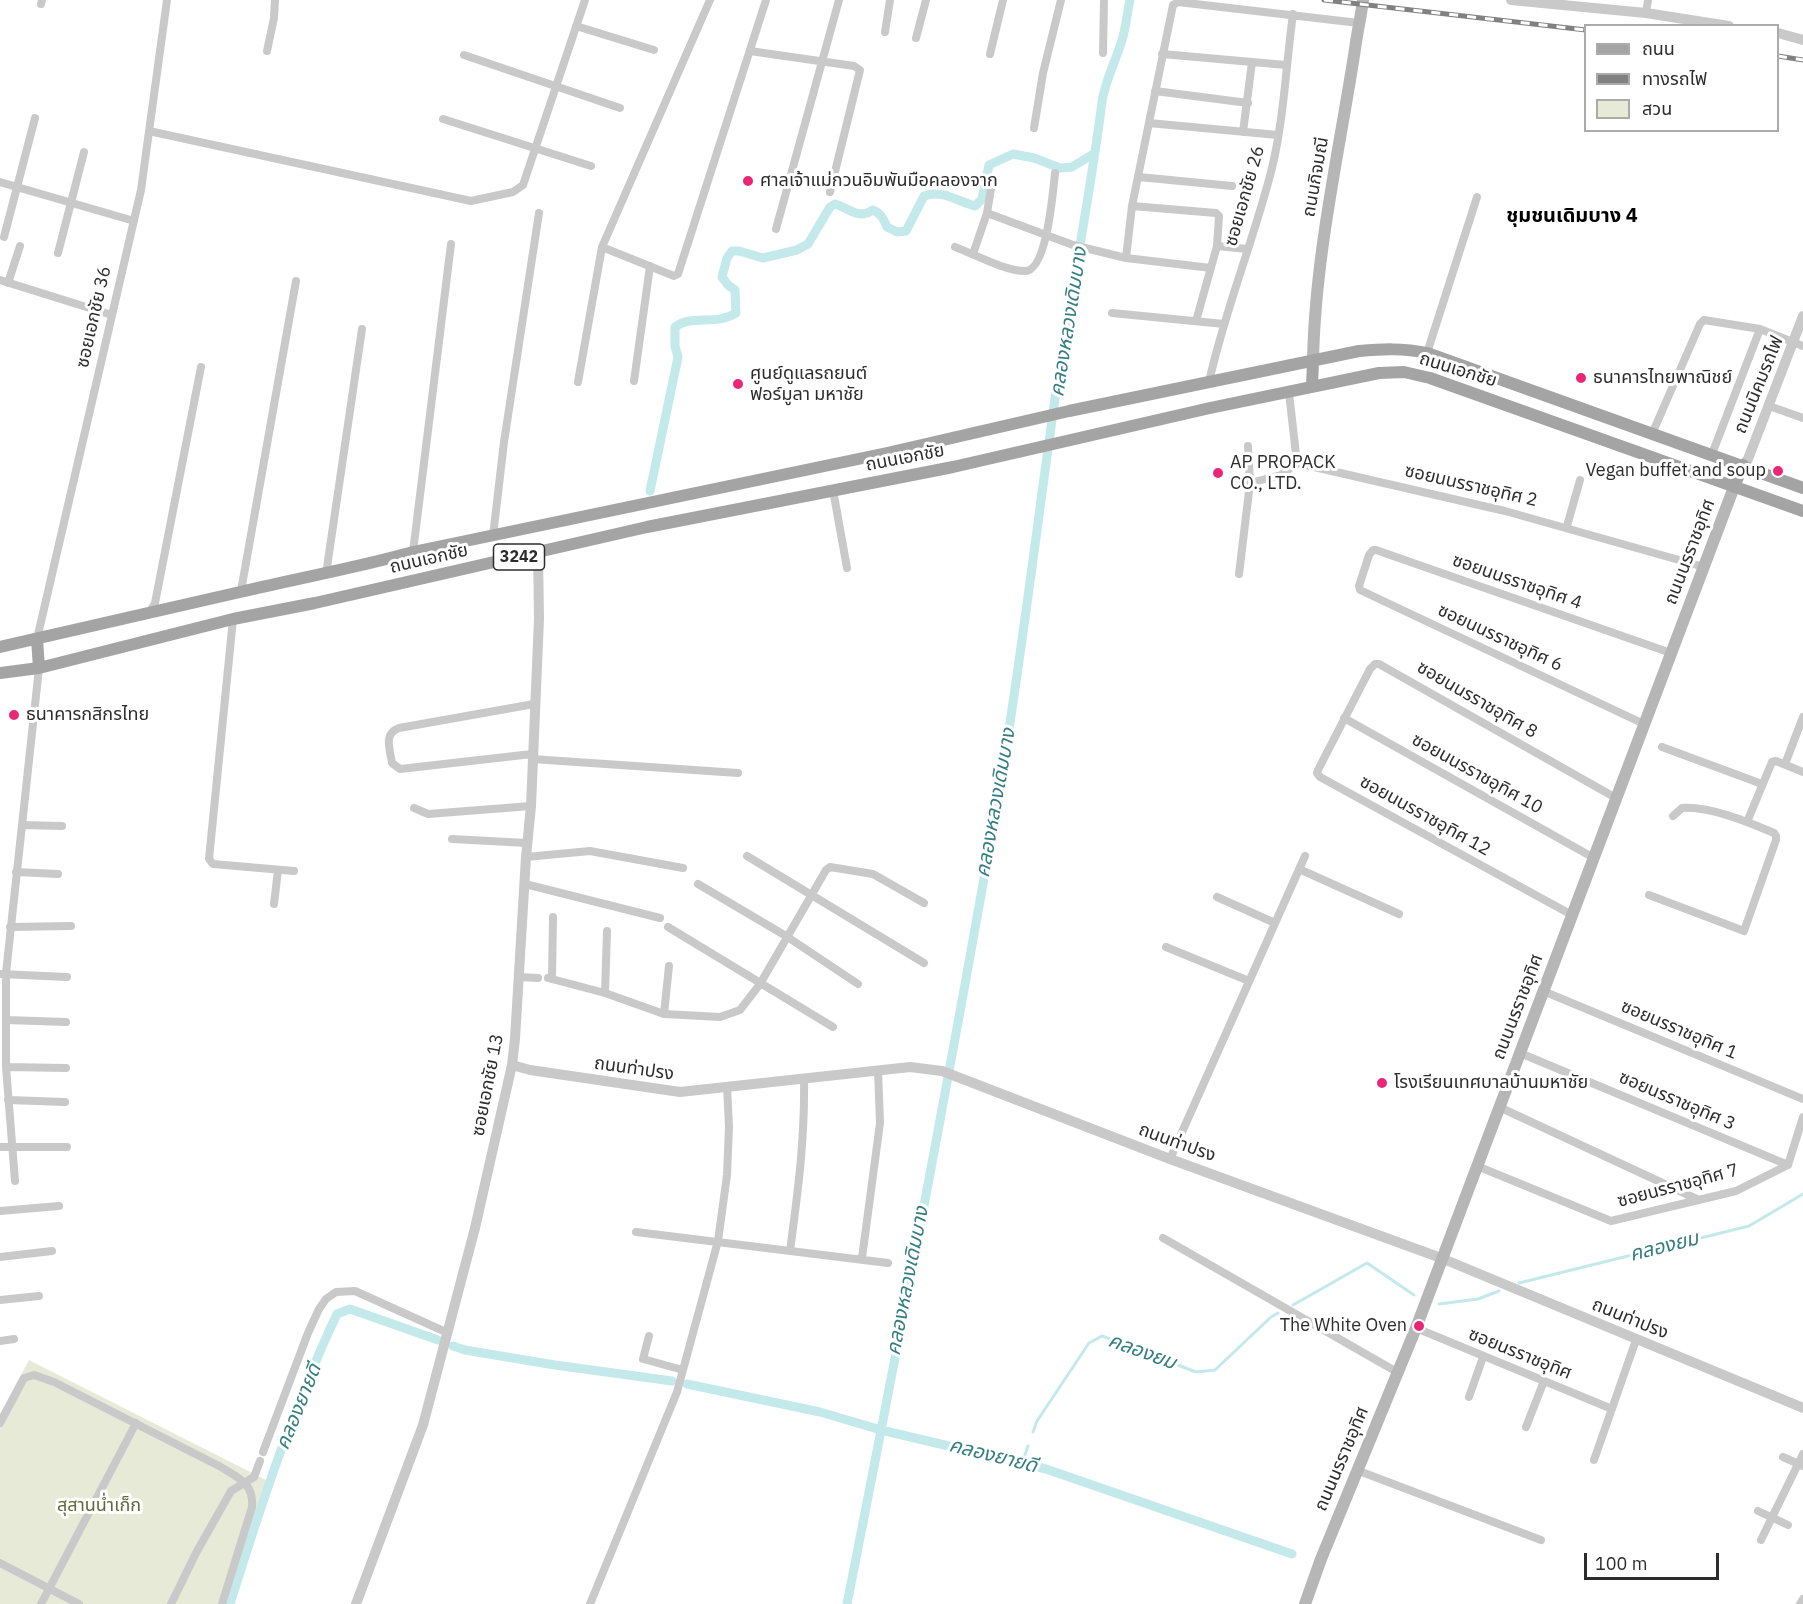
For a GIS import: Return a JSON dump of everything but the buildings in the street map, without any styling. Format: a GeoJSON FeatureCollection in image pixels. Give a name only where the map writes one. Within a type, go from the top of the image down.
{"type":"FeatureCollection","features":[{"type":"Feature","properties":{"kind":"main road","name":"ถนนกิจมณี"},"geometry":{"type":"LineString","coordinates":[[1313,361],[1314,329],[1326,216],[1341,141],[1363,0]]}},
{"type":"Feature","properties":{"kind":"main road","name":"ถนนเอกชัย"},"geometry":{"type":"LineString","coordinates":[[0,647],[241,591],[326,574],[413,552],[887,453],[1069,411],[1359,351],[1381,349],[1406,349],[1426,353],[1803,488]]}},
{"type":"Feature","properties":{"kind":"main road"},"geometry":{"type":"LineString","coordinates":[[1312,387],[1313,361]]}},
{"type":"Feature","properties":{"kind":"main road","name":"ถนนเอกชัย"},"geometry":{"type":"LineString","coordinates":[[0,672],[39,668],[233,620],[646,527],[952,467],[1210,408],[1379,373],[1404,372],[1430,378],[1803,511]]}},
{"type":"Feature","properties":{"kind":"main road"},"geometry":{"type":"LineString","coordinates":[[1734,487],[1743,465]]}},
{"type":"Feature","properties":{"kind":"main road","name":"ถนนนรราชอุทิศ"},"geometry":{"type":"LineString","coordinates":[[1305,1604],[1329,1539],[1416,1329],[1734,487]]}},
{"type":"Feature","properties":{"kind":"main road"},"geometry":{"type":"LineString","coordinates":[[37,639],[39,668]]}},
{"type":"Feature","properties":{"kind":"street","name":"ซอยเอกชัย 36"},"geometry":{"type":"LineString","coordinates":[[37,639],[141,190],[167,0]]}},
{"type":"Feature","properties":{"kind":"street"},"geometry":{"type":"LineString","coordinates":[[267,51],[274,18],[275,0]]}},
{"type":"Feature","properties":{"kind":"street"},"geometry":{"type":"LineString","coordinates":[[149,132],[471,201],[513,192],[523,185],[585,0]]}},
{"type":"Feature","properties":{"kind":"street"},"geometry":{"type":"LineString","coordinates":[[578,382],[602,247],[710,0]]}},
{"type":"Feature","properties":{"kind":"street"},"geometry":{"type":"LineString","coordinates":[[602,247],[674,276],[678,274],[766,0]]}},
{"type":"Feature","properties":{"kind":"street"},"geometry":{"type":"LineString","coordinates":[[776,229],[839,0]]}},
{"type":"Feature","properties":{"kind":"street"},"geometry":{"type":"LineString","coordinates":[[885,32],[891,0]]}},
{"type":"Feature","properties":{"kind":"street"},"geometry":{"type":"LineString","coordinates":[[916,38],[926,0]]}},
{"type":"Feature","properties":{"kind":"street"},"geometry":{"type":"LineString","coordinates":[[990,54],[1004,0]]}},
{"type":"Feature","properties":{"kind":"street"},"geometry":{"type":"LineString","coordinates":[[1034,128],[1061,0]]}},
{"type":"Feature","properties":{"kind":"street"},"geometry":{"type":"LineString","coordinates":[[1103,54],[1104,0]]}},
{"type":"Feature","properties":{"kind":"street"},"geometry":{"type":"LineString","coordinates":[[1511,0],[1551,2],[1646,13],[1716,24]]}},
{"type":"Feature","properties":{"kind":"street"},"geometry":{"type":"LineString","coordinates":[[1646,13],[1648,0]]}},
{"type":"Feature","properties":{"kind":"street"},"geometry":{"type":"LineString","coordinates":[[1126,258],[1132,206],[1172,7],[1178,2],[1359,23]]}},
{"type":"Feature","properties":{"kind":"street","name":"ซอยเอกชัย 26"},"geometry":{"type":"LineString","coordinates":[[1209,382],[1224,324],[1272,168],[1293,14]]}},
{"type":"Feature","properties":{"kind":"street"},"geometry":{"type":"LineString","coordinates":[[576,26],[654,50]]}},
{"type":"Feature","properties":{"kind":"street"},"geometry":{"type":"LineString","coordinates":[[1779,33],[1803,40]]}},
{"type":"Feature","properties":{"kind":"street"},"geometry":{"type":"LineString","coordinates":[[750,51],[854,66],[860,70],[830,192]]}},
{"type":"Feature","properties":{"kind":"street"},"geometry":{"type":"LineString","coordinates":[[1162,54],[1286,65]]}},
{"type":"Feature","properties":{"kind":"street"},"geometry":{"type":"LineString","coordinates":[[464,55],[620,108]]}},
{"type":"Feature","properties":{"kind":"street"},"geometry":{"type":"LineString","coordinates":[[1243,132],[1252,62]]}},
{"type":"Feature","properties":{"kind":"street"},"geometry":{"type":"LineString","coordinates":[[1155,91],[1248,103]]}},
{"type":"Feature","properties":{"kind":"street"},"geometry":{"type":"LineString","coordinates":[[3,237],[35,118]]}},
{"type":"Feature","properties":{"kind":"street"},"geometry":{"type":"LineString","coordinates":[[444,119],[591,165]]}},
{"type":"Feature","properties":{"kind":"street"},"geometry":{"type":"LineString","coordinates":[[1149,123],[1278,135]]}},
{"type":"Feature","properties":{"kind":"street"},"geometry":{"type":"LineString","coordinates":[[58,253],[84,152]]}},
{"type":"Feature","properties":{"kind":"street"},"geometry":{"type":"LineString","coordinates":[[955,247],[993,263],[1028,271],[1034,267],[1051,215],[1055,173]]}},
{"type":"Feature","properties":{"kind":"street"},"geometry":{"type":"LineString","coordinates":[[1139,177],[1232,186]]}},
{"type":"Feature","properties":{"kind":"street"},"geometry":{"type":"LineString","coordinates":[[0,182],[134,221]]}},
{"type":"Feature","properties":{"kind":"street"},"geometry":{"type":"LineString","coordinates":[[974,254],[987,213],[992,183]]}},
{"type":"Feature","properties":{"kind":"street"},"geometry":{"type":"LineString","coordinates":[[1426,353],[1477,197]]}},
{"type":"Feature","properties":{"kind":"street"},"geometry":{"type":"LineString","coordinates":[[1132,206],[1216,213],[1219,216],[1217,246],[1196,321]]}},
{"type":"Feature","properties":{"kind":"street"},"geometry":{"type":"LineString","coordinates":[[493,536],[504,442],[539,213]]}},
{"type":"Feature","properties":{"kind":"street"},"geometry":{"type":"LineString","coordinates":[[987,213],[1086,249],[1126,258],[1211,268]]}},
{"type":"Feature","properties":{"kind":"street"},"geometry":{"type":"LineString","coordinates":[[413,552],[450,244]]}},
{"type":"Feature","properties":{"kind":"street"},"geometry":{"type":"LineString","coordinates":[[20,246],[4,281],[112,315]]}},
{"type":"Feature","properties":{"kind":"street"},"geometry":{"type":"LineString","coordinates":[[1217,246],[1247,249]]}},
{"type":"Feature","properties":{"kind":"street"},"geometry":{"type":"LineString","coordinates":[[634,381],[650,266]]}},
{"type":"Feature","properties":{"kind":"street"},"geometry":{"type":"LineString","coordinates":[[241,591],[296,281]]}},
{"type":"Feature","properties":{"kind":"street"},"geometry":{"type":"LineString","coordinates":[[1112,313],[1224,324]]}},
{"type":"Feature","properties":{"kind":"street","name":"ถนนนิคมรถไฟ"},"geometry":{"type":"LineString","coordinates":[[1743,465],[1748,459],[1769,406],[1798,345],[1803,316]]}},
{"type":"Feature","properties":{"kind":"street"},"geometry":{"type":"LineString","coordinates":[[1652,434],[1702,322],[1707,320],[1760,329],[1798,345]]}},
{"type":"Feature","properties":{"kind":"street"},"geometry":{"type":"LineString","coordinates":[[326,574],[362,329]]}},
{"type":"Feature","properties":{"kind":"street"},"geometry":{"type":"LineString","coordinates":[[1712,454],[1760,329]]}},
{"type":"Feature","properties":{"kind":"street"},"geometry":{"type":"LineString","coordinates":[[149,613],[155,603],[201,367]]}},
{"type":"Feature","properties":{"kind":"street"},"geometry":{"type":"LineString","coordinates":[[1250,483],[1281,476],[1297,463],[1289,393]]}},
{"type":"Feature","properties":{"kind":"street"},"geometry":{"type":"LineString","coordinates":[[1769,406],[1803,418]]}},
{"type":"Feature","properties":{"kind":"street"},"geometry":{"type":"LineString","coordinates":[[1239,574],[1250,483],[1248,446]]}},
{"type":"Feature","properties":{"kind":"street","name":"ซอยนนรราชอุทิศ 2"},"geometry":{"type":"LineString","coordinates":[[1297,463],[1567,526],[1704,567]]}},
{"type":"Feature","properties":{"kind":"street"},"geometry":{"type":"LineString","coordinates":[[1567,526],[1580,480]]}},
{"type":"Feature","properties":{"kind":"street"},"geometry":{"type":"LineString","coordinates":[[833,490],[847,568]]}},
{"type":"Feature","properties":{"kind":"street","name":"ซอยนนรราชอุทิศ 4"},"geometry":{"type":"LineString","coordinates":[[1364,570],[1369,555],[1376,550],[1671,653]]}},
{"type":"Feature","properties":{"kind":"street","name":"ซอยเอกชัย 13"},"geometry":{"type":"LineString","coordinates":[[356,1604],[423,1425],[475,1228],[512,1065],[531,806],[539,619],[538,552]]}},
{"type":"Feature","properties":{"kind":"street","name":"ซอยนนรราชอุทิศ 6"},"geometry":{"type":"LineString","coordinates":[[1364,570],[1360,590],[1644,724]]}},
{"type":"Feature","properties":{"kind":"street"},"geometry":{"type":"LineString","coordinates":[[233,620],[209,859],[215,864],[294,871]]}},
{"type":"Feature","properties":{"kind":"street","name":"ซอยนนรราชอุทิศ 8"},"geometry":{"type":"LineString","coordinates":[[1344,718],[1370,669],[1375,664],[1379,664],[1616,798]]}},
{"type":"Feature","properties":{"kind":"street"},"geometry":{"type":"LineString","coordinates":[[15,1180],[6,1067],[3,974],[31,759],[39,668]]}},
{"type":"Feature","properties":{"kind":"street"},"geometry":{"type":"LineString","coordinates":[[534,704],[392,730],[388,735],[392,763],[400,769],[532,757],[738,773]]}},
{"type":"Feature","properties":{"kind":"street"},"geometry":{"type":"LineString","coordinates":[[1785,764],[1803,717]]}},
{"type":"Feature","properties":{"kind":"street","name":"ซอยนนรราชอุทิศ 10"},"geometry":{"type":"LineString","coordinates":[[1344,718],[1594,858]]}},
{"type":"Feature","properties":{"kind":"street","name":"ซอยนนรราชอุทิศ 12"},"geometry":{"type":"LineString","coordinates":[[1344,718],[1318,770],[1318,776],[1572,915]]}},
{"type":"Feature","properties":{"kind":"street"},"geometry":{"type":"LineString","coordinates":[[1662,747],[1762,784]]}},
{"type":"Feature","properties":{"kind":"street"},"geometry":{"type":"LineString","coordinates":[[1747,822],[1772,762],[1776,761],[1803,772]]}},
{"type":"Feature","properties":{"kind":"street"},"geometry":{"type":"LineString","coordinates":[[414,808],[428,814],[531,806]]}},
{"type":"Feature","properties":{"kind":"street"},"geometry":{"type":"LineString","coordinates":[[1649,895],[1744,931],[1776,836],[1747,822],[1688,808],[1678,810],[1673,816]]}},
{"type":"Feature","properties":{"kind":"street"},"geometry":{"type":"LineString","coordinates":[[22,825],[62,825]]}},
{"type":"Feature","properties":{"kind":"street"},"geometry":{"type":"LineString","coordinates":[[452,839],[527,843]]}},
{"type":"Feature","properties":{"kind":"street"},"geometry":{"type":"LineString","coordinates":[[526,857],[590,851],[683,868]]}},
{"type":"Feature","properties":{"kind":"street"},"geometry":{"type":"LineString","coordinates":[[747,856],[924,963]]}},
{"type":"Feature","properties":{"kind":"street"},"geometry":{"type":"LineString","coordinates":[[1170,1159],[1305,856]]}},
{"type":"Feature","properties":{"kind":"street"},"geometry":{"type":"LineString","coordinates":[[553,917],[550,979],[605,993],[664,1014],[720,1017],[735,1013],[746,1004],[760,984],[825,870],[833,867],[873,874],[924,903]]}},
{"type":"Feature","properties":{"kind":"street"},"geometry":{"type":"LineString","coordinates":[[1299,869],[1400,914]]}},
{"type":"Feature","properties":{"kind":"street"},"geometry":{"type":"LineString","coordinates":[[274,904],[278,870]]}},
{"type":"Feature","properties":{"kind":"street"},"geometry":{"type":"LineString","coordinates":[[16,872],[58,874]]}},
{"type":"Feature","properties":{"kind":"street"},"geometry":{"type":"LineString","coordinates":[[525,884],[660,918]]}},
{"type":"Feature","properties":{"kind":"street"},"geometry":{"type":"LineString","coordinates":[[698,884],[786,936],[858,984]]}},
{"type":"Feature","properties":{"kind":"street"},"geometry":{"type":"LineString","coordinates":[[1217,897],[1275,922]]}},
{"type":"Feature","properties":{"kind":"street"},"geometry":{"type":"LineString","coordinates":[[10,927],[71,926]]}},
{"type":"Feature","properties":{"kind":"street"},"geometry":{"type":"LineString","coordinates":[[668,927],[833,1027]]}},
{"type":"Feature","properties":{"kind":"street"},"geometry":{"type":"LineString","coordinates":[[605,993],[607,931]]}},
{"type":"Feature","properties":{"kind":"street"},"geometry":{"type":"LineString","coordinates":[[1166,947],[1249,981]]}},
{"type":"Feature","properties":{"kind":"street"},"geometry":{"type":"LineString","coordinates":[[664,1014],[669,966]]}},
{"type":"Feature","properties":{"kind":"street"},"geometry":{"type":"LineString","coordinates":[[3,974],[67,977]]}},
{"type":"Feature","properties":{"kind":"street"},"geometry":{"type":"LineString","coordinates":[[519,977],[538,978]]}},
{"type":"Feature","properties":{"kind":"street","name":"ซอยนรราชอุทิศ 1"},"geometry":{"type":"LineString","coordinates":[[1543,991],[1803,1099]]}},
{"type":"Feature","properties":{"kind":"street"},"geometry":{"type":"LineString","coordinates":[[6,1020],[66,1022]]}},
{"type":"Feature","properties":{"kind":"street","name":"ซอยนรราชอุทิศ 3"},"geometry":{"type":"LineString","coordinates":[[1520,1053],[1788,1165]]}},
{"type":"Feature","properties":{"kind":"street","name":"ถนนท่าปรง"},"geometry":{"type":"LineString","coordinates":[[512,1065],[530,1070],[660,1091],[680,1092],[910,1067],[942,1071],[1170,1159],[1441,1258],[1803,1408]]}},
{"type":"Feature","properties":{"kind":"street"},"geometry":{"type":"LineString","coordinates":[[6,1067],[66,1068]]}},
{"type":"Feature","properties":{"kind":"street"},"geometry":{"type":"LineString","coordinates":[[862,1258],[880,1123],[878,1070]]}},
{"type":"Feature","properties":{"kind":"street"},"geometry":{"type":"LineString","coordinates":[[790,1251],[802,1164],[805,1124],[804,1079]]}},
{"type":"Feature","properties":{"kind":"street"},"geometry":{"type":"LineString","coordinates":[[590,1604],[677,1392],[718,1241],[727,1176],[729,1127],[727,1086]]}},
{"type":"Feature","properties":{"kind":"street"},"geometry":{"type":"LineString","coordinates":[[8,1100],[65,1102]]}},
{"type":"Feature","properties":{"kind":"street"},"geometry":{"type":"LineString","coordinates":[[1499,1107],[1699,1200]]}},
{"type":"Feature","properties":{"kind":"street"},"geometry":{"type":"LineString","coordinates":[[1788,1165],[1803,1117]]}},
{"type":"Feature","properties":{"kind":"street"},"geometry":{"type":"LineString","coordinates":[[0,1147],[67,1147]]}},
{"type":"Feature","properties":{"kind":"street","name":"ซอยนรราชอุทิศ 7"},"geometry":{"type":"LineString","coordinates":[[1477,1166],[1611,1221],[1736,1191],[1788,1165]]}},
{"type":"Feature","properties":{"kind":"street"},"geometry":{"type":"LineString","coordinates":[[0,1212],[59,1206]]}},
{"type":"Feature","properties":{"kind":"street"},"geometry":{"type":"LineString","coordinates":[[636,1232],[888,1263]]}},
{"type":"Feature","properties":{"kind":"street"},"geometry":{"type":"LineString","coordinates":[[1163,1238],[1397,1372]]}},
{"type":"Feature","properties":{"kind":"street"},"geometry":{"type":"LineString","coordinates":[[0,1257],[52,1251]]}},
{"type":"Feature","properties":{"kind":"street"},"geometry":{"type":"LineString","coordinates":[[171,1604],[196,1553],[231,1491],[254,1478],[308,1333],[319,1309],[331,1295],[341,1290],[355,1291],[448,1333]]}},
{"type":"Feature","properties":{"kind":"street"},"geometry":{"type":"LineString","coordinates":[[0,1300],[39,1296]]}},
{"type":"Feature","properties":{"kind":"street","name":"ซอยนรราชอุทิศ"},"geometry":{"type":"LineString","coordinates":[[1416,1329],[1612,1409]]}},
{"type":"Feature","properties":{"kind":"street"},"geometry":{"type":"LineString","coordinates":[[649,1336],[643,1359],[683,1370]]}},
{"type":"Feature","properties":{"kind":"street"},"geometry":{"type":"LineString","coordinates":[[0,1341],[14,1339]]}},
{"type":"Feature","properties":{"kind":"street"},"geometry":{"type":"LineString","coordinates":[[1594,1460],[1636,1340]]}},
{"type":"Feature","properties":{"kind":"street"},"geometry":{"type":"LineString","coordinates":[[1469,1397],[1483,1357]]}},
{"type":"Feature","properties":{"kind":"street"},"geometry":{"type":"LineString","coordinates":[[0,1423],[24,1378],[34,1375],[54,1382],[245,1482],[253,1496],[252,1507],[222,1604]]}},
{"type":"Feature","properties":{"kind":"street"},"geometry":{"type":"LineString","coordinates":[[1526,1427],[1544,1382]]}},
{"type":"Feature","properties":{"kind":"street"},"geometry":{"type":"LineString","coordinates":[[41,1604],[136,1424]]}},
{"type":"Feature","properties":{"kind":"street"},"geometry":{"type":"LineString","coordinates":[[1761,1540],[1801,1465],[1803,1454]]}},
{"type":"Feature","properties":{"kind":"street"},"geometry":{"type":"LineString","coordinates":[[1782,1457],[1801,1465]]}},
{"type":"Feature","properties":{"kind":"street"},"geometry":{"type":"LineString","coordinates":[[1359,1471],[1541,1540]]}},
{"type":"Feature","properties":{"kind":"street"},"geometry":{"type":"LineString","coordinates":[[1758,1510],[1788,1525]]}},
{"type":"Feature","properties":{"kind":"street"},"geometry":{"type":"LineString","coordinates":[[0,1563],[79,1604]]}},
{"type":"Feature","properties":{"kind":"street"},"geometry":{"type":"LineString","coordinates":[[1800,1604],[1803,1599]]}},
{"type":"Feature","properties":{"kind":"green space","name":"สุสานน่ำเก็ก"},"geometry":{"type":"Polygon","coordinates":[[[29,1360],[266,1480],[225,1604],[0,1604],[0,1414],[29,1360]]]}},
{"type":"Feature","properties":{"kind":"waterway","name":"คลองหลวงเดิมบาง"},"geometry":{"type":"LineString","coordinates":[[847,1604],[925,1202],[998,799],[1022,644],[1057,385],[1102,102],[1120,48],[1130,0]]}},
{"type":"Feature","properties":{"kind":"waterway"},"geometry":{"type":"LineString","coordinates":[[650,491],[678,357],[675,346],[675,327],[688,321],[720,319],[736,313],[735,290],[722,277],[727,258],[732,251],[763,258],[797,250],[808,244],[830,207],[835,204],[858,214],[876,211],[887,227],[897,232],[906,231],[924,196],[944,195],[975,206],[982,199],[989,165],[1013,154],[1034,158],[1060,168],[1072,167],[1095,153]]}},
{"type":"Feature","properties":{"kind":"waterway","name":"คลองยม"},"geometry":{"type":"LineString","coordinates":[[1519,1283],[1749,1226],[1803,1194]]}},
{"type":"Feature","properties":{"kind":"waterway","name":"คลองยม"},"geometry":{"type":"LineString","coordinates":[[1293,1305],[1367,1263],[1414,1295]]}},
{"type":"Feature","properties":{"kind":"waterway","name":"คลองยม"},"geometry":{"type":"LineString","coordinates":[[1439,1304],[1478,1299],[1499,1291]]}},
{"type":"Feature","properties":{"kind":"waterway","name":"คลองยายดี"},"geometry":{"type":"LineString","coordinates":[[230,1604],[292,1421],[337,1314],[350,1309],[438,1340]]}},
{"type":"Feature","properties":{"kind":"waterway","name":"คลองยม"},"geometry":{"type":"LineString","coordinates":[[1033,1432],[1037,1421],[1089,1343],[1102,1336],[1196,1372],[1215,1370],[1278,1313]]}},
{"type":"Feature","properties":{"kind":"waterway","name":"คลองยายดี"},"geometry":{"type":"LineString","coordinates":[[453,1346],[555,1365],[672,1381]]}},
{"type":"Feature","properties":{"kind":"waterway","name":"คลองยายดี"},"geometry":{"type":"LineString","coordinates":[[687,1384],[820,1412],[881,1430],[1046,1469],[1292,1554]]}},
{"type":"Feature","properties":{"kind":"waterway","name":"คลองยม"},"geometry":{"type":"LineString","coordinates":[[1022,1463],[1028,1446]]}},
{"type":"Feature","properties":{"kind":"railway"},"geometry":{"type":"LineString","coordinates":[[1324,0],[1584,30]]}},
{"type":"Feature","properties":{"kind":"railway"},"geometry":{"type":"LineString","coordinates":[[1779,56],[1803,60]]}},
{"type":"Feature","properties":{"kind":"place","name":"ศาลเจ้าแม่กวนอิมพันมือคลองจาก"},"geometry":{"type":"Point","coordinates":[748,181]}},
{"type":"Feature","properties":{"kind":"place","name":"ธนาคารไทยพาณิชย์"},"geometry":{"type":"Point","coordinates":[1581,378]}},
{"type":"Feature","properties":{"kind":"place","name":"ศูนย์ดูแลรถยนต์ ฟอร์มูลา มหาชัย"},"geometry":{"type":"Point","coordinates":[738,384]}},
{"type":"Feature","properties":{"kind":"place","name":"Vegan buffet and soup"},"geometry":{"type":"Point","coordinates":[1778,471]}},
{"type":"Feature","properties":{"kind":"place","name":"AP PROPACK CO., LTD."},"geometry":{"type":"Point","coordinates":[1218,473]}},
{"type":"Feature","properties":{"kind":"place","name":"ธนาคารกสิกรไทย"},"geometry":{"type":"Point","coordinates":[14,715]}},
{"type":"Feature","properties":{"kind":"place","name":"โรงเรียนเทศบาลบ้านมหาชัย"},"geometry":{"type":"Point","coordinates":[1382,1083]}},
{"type":"Feature","properties":{"kind":"place","name":"The White Oven"},"geometry":{"type":"Point","coordinates":[1419,1326]}},
{"type":"Feature","properties":{"kind":"district","name":"ชุมชนเดิมบาง 4"},"geometry":{"type":"Point","coordinates":[1572,216]}}]}
